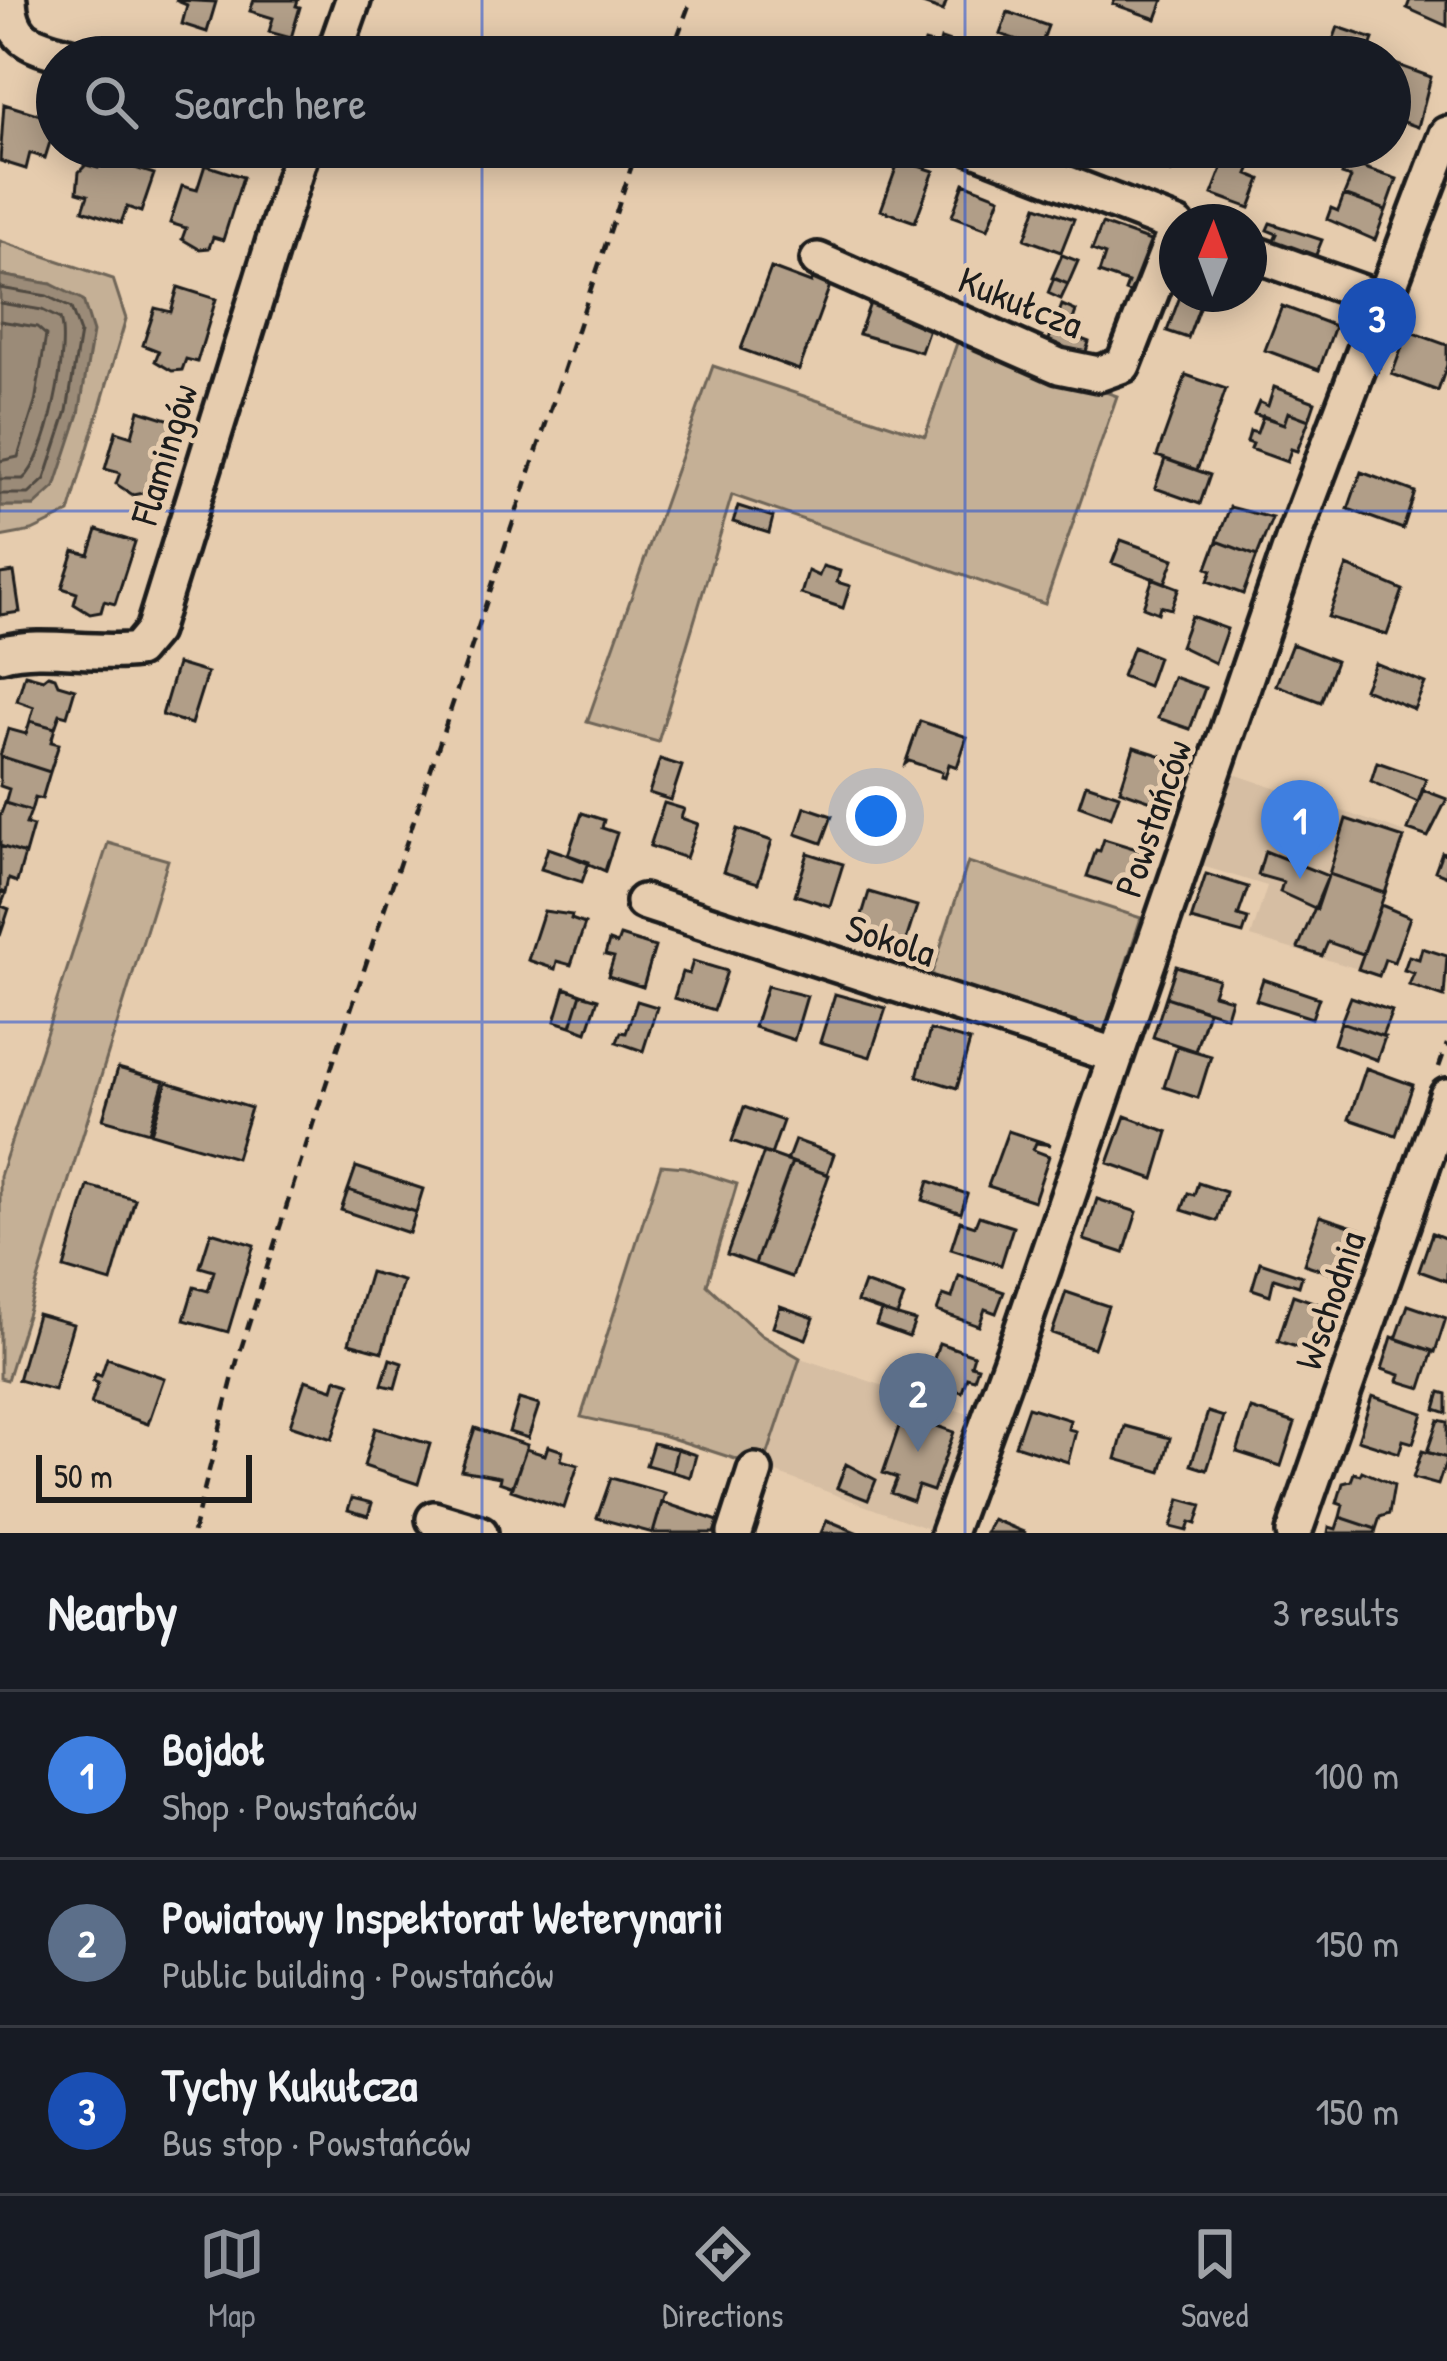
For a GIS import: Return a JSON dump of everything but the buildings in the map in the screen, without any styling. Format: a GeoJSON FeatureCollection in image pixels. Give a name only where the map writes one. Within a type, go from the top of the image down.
{"type":"FeatureCollection","features":[{"type":"Feature","properties":{"kind":"street"},"geometry":{"type":"LineString","coordinates":[[9,0],[10,22],[25,41],[36,45]]}},
{"type":"Feature","properties":{"kind":"street"},"geometry":{"type":"LineString","coordinates":[[340,36],[352,0]]}},
{"type":"Feature","properties":{"kind":"street","name":"Powstańców"},"geometry":{"type":"LineString","coordinates":[[948,1533],[1294,537],[1447,134]]}},
{"type":"Feature","properties":{"kind":"street","name":"Flamingów"},"geometry":{"type":"LineString","coordinates":[[0,654],[25,650],[110,654],[137,650],[153,632],[297,168]]}},
{"type":"Feature","properties":{"kind":"street","name":"Kukułcza"},"geometry":{"type":"LineString","coordinates":[[1026,168],[1159,219]]}},
{"type":"Feature","properties":{"kind":"street"},"geometry":{"type":"LineString","coordinates":[[1267,258],[1385,301]]}},
{"type":"Feature","properties":{"kind":"street","name":"Kukułcza"},"geometry":{"type":"LineString","coordinates":[[818,260],[1059,366],[1098,374],[1124,365],[1159,273]]}},
{"type":"Feature","properties":{"kind":"street","name":"Sokola"},"geometry":{"type":"LineString","coordinates":[[643,902],[1114,1055]]}},
{"type":"Feature","properties":{"kind":"street","name":"Wschodnia"},"geometry":{"type":"LineString","coordinates":[[1294,1533],[1447,1096]]}},
{"type":"Feature","properties":{"kind":"street"},"geometry":{"type":"LineString","coordinates":[[735,1533],[755,1471]]}},
{"type":"Feature","properties":{"kind":"street"},"geometry":{"type":"LineString","coordinates":[[434,1519],[480,1533]]}},
{"type":"Feature","properties":{"kind":"path"},"geometry":{"type":"LineString","coordinates":[[678,36],[691,0]]}},
{"type":"Feature","properties":{"kind":"path"},"geometry":{"type":"LineString","coordinates":[[193,1533],[237,1361],[320,1102],[631,168]]}},
{"type":"Feature","properties":{"kind":"shaded area"},"geometry":{"type":"Polygon","coordinates":[[[0,241],[113,279],[126,319],[69,513],[32,531],[0,537],[0,506],[34,506],[51,284],[0,275],[0,241]]]}},
{"type":"Feature","properties":{"kind":"shaded area"},"geometry":{"type":"Polygon","coordinates":[[[958,340],[1117,396],[1045,604],[732,495],[658,742],[587,722],[713,366],[925,436],[958,340]]]}},
{"type":"Feature","properties":{"kind":"shaded area"},"geometry":{"type":"Polygon","coordinates":[[[1231,773],[1406,833],[1358,969],[1251,937],[1267,886],[1199,865],[1231,773]]]}},
{"type":"Feature","properties":{"kind":"shaded area"},"geometry":{"type":"Polygon","coordinates":[[[108,843],[168,860],[7,1380],[0,1378],[0,1176],[108,843]]]}},
{"type":"Feature","properties":{"kind":"shaded area"},"geometry":{"type":"Polygon","coordinates":[[[968,862],[1141,918],[1103,1035],[930,979],[968,862]]]}},
{"type":"Feature","properties":{"kind":"shaded area"},"geometry":{"type":"Polygon","coordinates":[[[661,1165],[684,1167],[737,1184],[707,1285],[761,1335],[800,1358],[763,1468],[662,1435],[581,1417],[661,1165]]]}},
{"type":"Feature","properties":{"kind":"shaded area"},"geometry":{"type":"Polygon","coordinates":[[[800,1358],[977,1417],[931,1530],[763,1468],[800,1358]]]}},
{"type":"Feature","properties":{"kind":"water"},"geometry":{"type":"Polygon","coordinates":[[[0,275],[51,284],[83,300],[93,332],[79,414],[55,487],[34,506],[0,506],[0,275]]]}},
{"type":"Feature","properties":{"kind":"place","name":"Tychy Kukułcza"},"geometry":{"type":"Point","coordinates":[1377,377]}},
{"type":"Feature","properties":{"kind":"place","name":"Bojdoł"},"geometry":{"type":"Point","coordinates":[1300,879]}},
{"type":"Feature","properties":{"kind":"place","name":"Powiatowy Inspektorat Weterynarii"},"geometry":{"type":"Point","coordinates":[918,1452]}}]}
